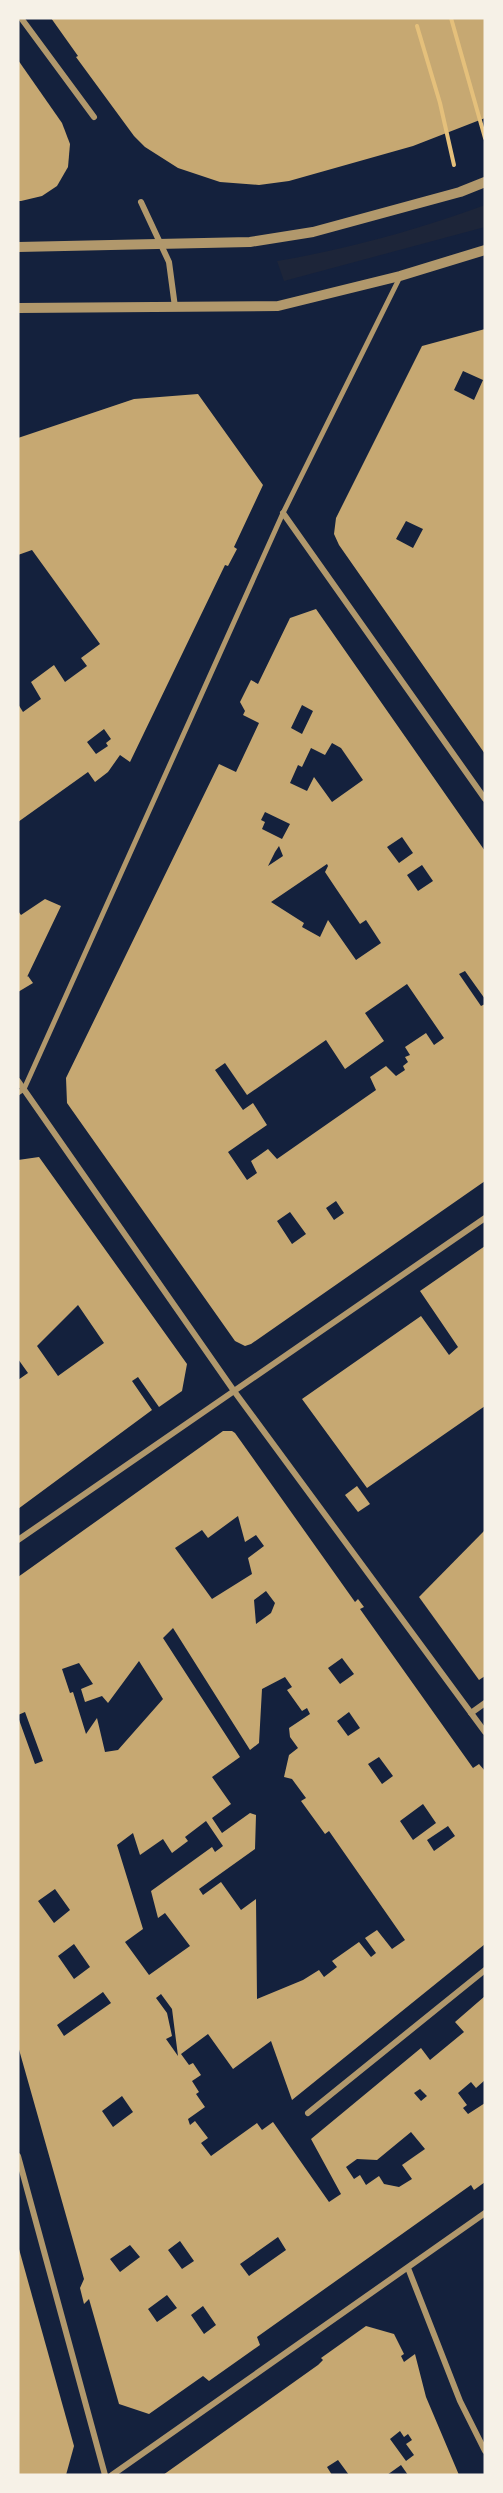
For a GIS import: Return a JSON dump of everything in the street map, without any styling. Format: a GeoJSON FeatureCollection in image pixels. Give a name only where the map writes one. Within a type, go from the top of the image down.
{"type":"FeatureCollection","features":[{"type":"Feature","properties":{"kind":"street"},"geometry":{"type":"LineString","coordinates":[[21,18],[93,117]]}},
{"type":"Feature","properties":{"kind":"street"},"geometry":{"type":"LineString","coordinates":[[18,247],[250,242],[313,232],[460,192],[485,182]]}},
{"type":"Feature","properties":{"kind":"street"},"geometry":{"type":"LineString","coordinates":[[141,202],[169,262],[175,308]]}},
{"type":"Feature","properties":{"kind":"street"},"geometry":{"type":"LineString","coordinates":[[18,308],[278,306],[400,276],[485,250]]}},
{"type":"Feature","properties":{"kind":"street"},"geometry":{"type":"LineString","coordinates":[[21,1091],[283,513],[400,276]]}},
{"type":"Feature","properties":{"kind":"street"},"geometry":{"type":"LineString","coordinates":[[283,513],[485,799]]}},
{"type":"Feature","properties":{"kind":"street"},"geometry":{"type":"LineString","coordinates":[[18,1081],[21,1091],[234,1391],[485,1732]]}},
{"type":"Feature","properties":{"kind":"street"},"geometry":{"type":"LineString","coordinates":[[18,1540],[485,1218]]}},
{"type":"Feature","properties":{"kind":"street"},"geometry":{"type":"LineString","coordinates":[[471,1713],[485,1703]]}},
{"type":"Feature","properties":{"kind":"street"},"geometry":{"type":"LineString","coordinates":[[308,2113],[485,1970]]}},
{"type":"Feature","properties":{"kind":"street"},"geometry":{"type":"LineString","coordinates":[[18,2156],[105,2475]]}},
{"type":"Feature","properties":{"kind":"street"},"geometry":{"type":"LineString","coordinates":[[112,2475],[485,2213]]}},
{"type":"Feature","properties":{"kind":"street"},"geometry":{"type":"LineString","coordinates":[[408,2268],[460,2401],[485,2451]]}},
{"type":"Feature","properties":{"kind":"path"},"geometry":{"type":"LineString","coordinates":[[451,18],[485,138]]}},
{"type":"Feature","properties":{"kind":"path"},"geometry":{"type":"LineString","coordinates":[[417,26],[440,103],[460,192]]}},
{"type":"Feature","properties":{"kind":"shaded area"},"geometry":{"type":"Polygon","coordinates":[[[485,205],[485,227],[284,281],[277,261],[382,238],[485,205]]]}},
{"type":"Feature","properties":{"kind":"building"},"geometry":{"type":"Polygon","coordinates":[[[51,18],[485,18],[485,118],[413,146],[289,181],[259,185],[220,182],[178,168],[145,147],[134,136],[76,57],[78,56],[51,18]]]}},
{"type":"Feature","properties":{"kind":"building"},"geometry":{"type":"Polygon","coordinates":[[[18,60],[62,123],[70,144],[68,167],[57,186],[42,196],[21,201],[18,201],[18,60]]]}},
{"type":"Feature","properties":{"kind":"building"},"geometry":{"type":"Polygon","coordinates":[[[485,329],[485,754],[339,545],[334,534],[336,518],[422,346],[485,329]],[[463,371],[454,390],[474,400],[483,380],[463,371]],[[406,521],[396,539],[413,548],[423,529],[406,521]]]}},
{"type":"Feature","properties":{"kind":"building"},"geometry":{"type":"Polygon","coordinates":[[[198,394],[263,485],[234,547],[237,549],[228,566],[225,565],[130,762],[120,755],[108,772],[95,782],[88,772],[18,822],[18,704],[23,712],[41,699],[31,682],[54,665],[65,682],[87,666],[81,658],[100,644],[32,550],[18,555],[18,438],[134,399],[198,394]],[[104,729],[87,742],[96,754],[108,746],[106,743],[111,739],[104,729]]]}},
{"type":"Feature","properties":{"kind":"building"},"geometry":{"type":"Polygon","coordinates":[[[316,609],[485,851],[485,999],[465,971],[459,974],[481,1006],[485,1004],[485,1181],[245,1346],[235,1341],[67,1103],[66,1078],[219,764],[236,772],[259,723],[243,715],[245,711],[240,702],[251,680],[258,684],[290,618],[316,609]],[[302,705],[291,728],[302,734],[313,711],[302,705]],[[332,743],[325,755],[311,748],[302,767],[298,765],[290,783],[307,791],[314,777],[332,802],[363,780],[341,748],[332,743]],[[265,812],[261,820],[265,822],[262,829],[282,839],[290,824],[265,812]],[[402,837],[387,847],[399,863],[413,853],[402,837]],[[279,846],[268,866],[283,856],[279,846]],[[327,864],[271,902],[304,923],[302,927],[320,937],[328,920],[356,960],[381,943],[366,920],[360,924],[325,872],[327,864]],[[422,865],[407,875],[418,891],[433,881],[422,865]],[[407,984],[365,1013],[384,1041],[345,1069],[326,1040],[247,1095],[225,1063],[215,1070],[243,1110],[253,1103],[267,1125],[228,1152],[247,1180],[257,1173],[251,1161],[268,1149],[277,1159],[376,1090],[370,1077],[386,1066],[396,1076],[405,1070],[403,1066],[408,1062],[405,1057],[410,1055],[405,1047],[426,1033],[434,1045],[444,1038],[407,984]],[[336,1201],[326,1208],[334,1220],[344,1213],[336,1201]],[[290,1212],[277,1221],[292,1244],[306,1234],[290,1212]]]}},
{"type":"Feature","properties":{"kind":"building"},"geometry":{"type":"Polygon","coordinates":[[[45,899],[61,906],[27,977],[33,983],[18,992],[18,911],[21,915],[45,899]]]}},
{"type":"Feature","properties":{"kind":"building"},"geometry":{"type":"Polygon","coordinates":[[[39,1157],[187,1364],[182,1391],[159,1407],[138,1377],[132,1381],[152,1410],[18,1509],[18,1380],[28,1373],[18,1359],[18,1160],[39,1157]],[[78,1305],[37,1346],[58,1376],[104,1343],[78,1305]]]}},
{"type":"Feature","properties":{"kind":"building"},"geometry":{"type":"Polygon","coordinates":[[[485,1246],[485,1406],[367,1488],[302,1399],[421,1316],[449,1355],[458,1347],[420,1291],[485,1246]]]}},
{"type":"Feature","properties":{"kind":"building"},"geometry":{"type":"Polygon","coordinates":[[[223,1431],[232,1431],[355,1602],[358,1599],[364,1607],[360,1609],[473,1768],[479,1764],[485,1771],[485,1944],[292,2100],[271,2041],[233,2069],[208,2034],[181,2054],[189,2065],[193,2063],[201,2075],[192,2081],[199,2092],[196,2094],[205,2107],[188,2119],[190,2125],[195,2121],[208,2138],[201,2143],[211,2156],[257,2123],[262,2130],[273,2122],[329,2202],[341,2194],[311,2139],[421,2048],[430,2060],[464,2032],[455,2022],[485,1996],[485,2080],[476,2088],[471,2082],[458,2093],[467,2105],[463,2108],[468,2114],[485,2103],[485,2182],[474,2190],[471,2185],[257,2337],[260,2345],[209,2381],[203,2376],[149,2414],[119,2404],[89,2299],[84,2304],[80,2288],[84,2279],[18,2046],[18,1717],[35,1764],[43,1761],[25,1712],[18,1715],[18,1577],[223,1431]],[[238,1516],[208,1538],[202,1530],[175,1548],[212,1599],[252,1574],[248,1558],[264,1546],[256,1535],[245,1542],[238,1516]],[[266,1591],[254,1600],[256,1624],[271,1613],[275,1603],[266,1591]],[[173,1628],[163,1638],[240,1757],[212,1777],[231,1804],[212,1818],[222,1833],[250,1813],[256,1815],[255,1849],[199,1889],[203,1895],[221,1882],[241,1910],[256,1899],[257,1999],[303,1980],[319,1970],[324,1977],[337,1967],[332,1961],[359,1942],[371,1957],[376,1953],[365,1938],[377,1930],[392,1949],[405,1940],[329,1831],[325,1834],[301,1801],[306,1798],[292,1779],[284,1777],[289,1755],[298,1748],[290,1737],[289,1728],[310,1714],[307,1708],[302,1711],[287,1690],[292,1687],[285,1677],[262,1689],[259,1743],[250,1750],[173,1628]],[[342,1658],[328,1668],[340,1684],[354,1674],[342,1658]],[[139,1661],[108,1703],[102,1696],[85,1702],[81,1689],[93,1684],[79,1663],[62,1669],[70,1693],[73,1692],[86,1734],[97,1718],[105,1752],[118,1750],[163,1699],[139,1661]],[[349,1712],[337,1721],[348,1736],[360,1728],[349,1712]],[[379,1757],[368,1764],[382,1784],[393,1776],[379,1757]],[[423,1804],[400,1821],[413,1840],[436,1823],[423,1804]],[[206,1821],[185,1837],[188,1841],[172,1853],[163,1839],[140,1855],[133,1833],[117,1845],[143,1929],[125,1942],[149,1975],[190,1946],[165,1913],[158,1918],[151,1891],[212,1847],[215,1852],[223,1846],[206,1821]],[[448,1826],[427,1840],[434,1851],[455,1836],[448,1826]],[[55,1889],[38,1901],[54,1923],[70,1910],[55,1889]],[[74,1944],[58,1956],[74,1979],[90,1967],[74,1944]],[[103,1992],[57,2025],[64,2036],[111,2003],[103,1992]],[[161,1994],[156,1998],[167,2013],[172,2036],[166,2039],[178,2056],[172,2009],[161,1994]],[[420,2089],[414,2093],[421,2101],[427,2096],[420,2089]],[[122,2096],[102,2111],[113,2127],[133,2112],[122,2096]],[[411,2132],[377,2160],[357,2159],[346,2167],[354,2179],[360,2175],[366,2185],[379,2176],[384,2184],[399,2187],[412,2179],[402,2165],[425,2149],[411,2132]],[[278,2237],[240,2264],[249,2276],[286,2250],[278,2237]],[[180,2241],[168,2250],[182,2269],[194,2261],[180,2241]],[[130,2245],[110,2259],[120,2272],[140,2257],[130,2245]],[[167,2295],[148,2309],[157,2322],[177,2308],[167,2295]],[[203,2306],[191,2315],[204,2334],[216,2325],[203,2306]]]}},
{"type":"Feature","properties":{"kind":"building"},"geometry":{"type":"Polygon","coordinates":[[[357,1486],[370,1504],[358,1512],[345,1495],[357,1486]]]}},
{"type":"Feature","properties":{"kind":"building"},"geometry":{"type":"Polygon","coordinates":[[[485,1530],[485,1676],[479,1680],[419,1597],[485,1530]]]}},
{"type":"Feature","properties":{"kind":"building"},"geometry":{"type":"Polygon","coordinates":[[[19,2249],[74,2446],[66,2475],[18,2475],[19,2249]]]}},
{"type":"Feature","properties":{"kind":"building"},"geometry":{"type":"Polygon","coordinates":[[[366,2326],[394,2334],[404,2354],[401,2356],[404,2362],[415,2354],[426,2397],[459,2475],[408,2475],[401,2465],[387,2475],[349,2475],[338,2460],[327,2467],[332,2475],[163,2475],[318,2365],[323,2360],[321,2358],[366,2326]],[[400,2431],[390,2439],[406,2461],[414,2455],[406,2444],[412,2440],[408,2434],[404,2437],[400,2431]]]}}]}
